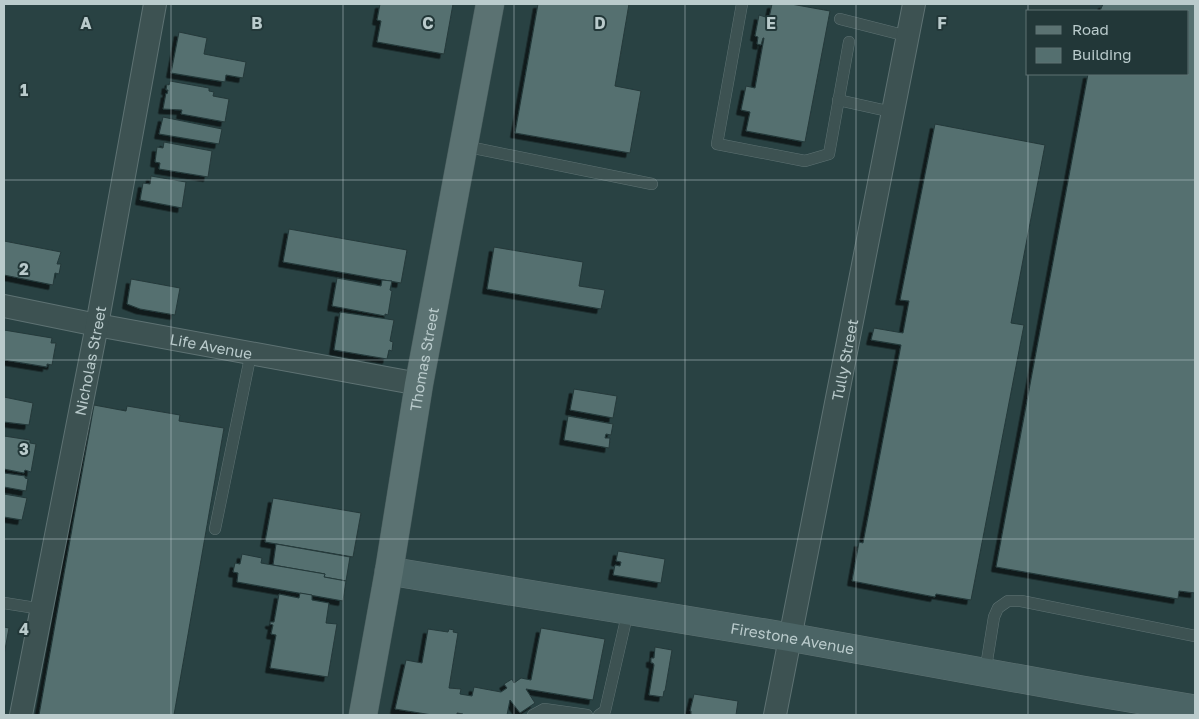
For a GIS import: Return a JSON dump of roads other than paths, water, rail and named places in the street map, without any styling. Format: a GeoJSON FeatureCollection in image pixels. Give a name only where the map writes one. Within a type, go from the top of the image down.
{"type":"FeatureCollection","features":[{"type":"Feature","properties":{"kind":"main road","name":"Thomas Street"},"geometry":{"type":"LineString","coordinates":[[363,715],[389,571],[419,384],[490,4]]}},
{"type":"Feature","properties":{"kind":"main road","name":"Firestone Avenue"},"geometry":{"type":"LineString","coordinates":[[389,571],[789,637],[1192,711]]}},
{"type":"Feature","properties":{"kind":"street","name":"Nicholas Street"},"geometry":{"type":"LineString","coordinates":[[22,715],[97,325],[155,4]]}},
{"type":"Feature","properties":{"kind":"street","name":"Tully Street"},"geometry":{"type":"LineString","coordinates":[[775,715],[914,4]]}},
{"type":"Feature","properties":{"kind":"street","name":"Life Avenue"},"geometry":{"type":"LineString","coordinates":[[4,306],[419,384]]}},
{"type":"Feature","properties":{"kind":"lane"},"geometry":{"type":"LineString","coordinates":[[742,4],[717,144],[805,161],[829,154],[849,42]]}},
{"type":"Feature","properties":{"kind":"lane"},"geometry":{"type":"LineString","coordinates":[[840,19],[907,36]]}},
{"type":"Feature","properties":{"kind":"lane"},"geometry":{"type":"LineString","coordinates":[[838,100],[892,112]]}},
{"type":"Feature","properties":{"kind":"lane"},"geometry":{"type":"LineString","coordinates":[[464,146],[652,184]]}},
{"type":"Feature","properties":{"kind":"lane"},"geometry":{"type":"LineString","coordinates":[[215,529],[251,353]]}},
{"type":"Feature","properties":{"kind":"lane"},"geometry":{"type":"LineString","coordinates":[[985,673],[994,617],[998,608],[1008,601],[1021,600],[1195,636]]}},
{"type":"Feature","properties":{"kind":"lane"},"geometry":{"type":"LineString","coordinates":[[4,604],[42,609]]}},
{"type":"Feature","properties":{"kind":"lane"},"geometry":{"type":"LineString","coordinates":[[599,715],[605,711],[628,611]]}},
{"type":"Feature","properties":{"kind":"lane"},"geometry":{"type":"LineString","coordinates":[[533,715],[544,709],[587,715]]}}]}
